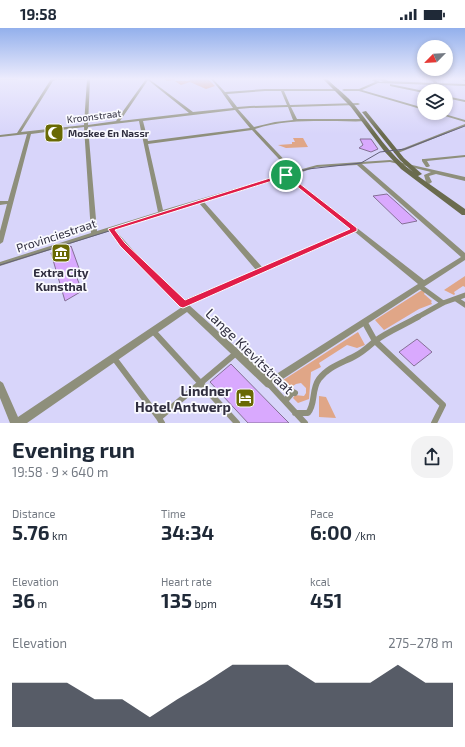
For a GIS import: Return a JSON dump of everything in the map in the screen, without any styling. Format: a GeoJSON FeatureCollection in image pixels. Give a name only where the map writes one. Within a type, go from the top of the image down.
{"type":"FeatureCollection","features":[{"type":"Feature","properties":{"kind":"main road"},"geometry":{"type":"LineString","coordinates":[[346,97],[399,150],[403,163],[409,174],[465,213]]}},
{"type":"Feature","properties":{"kind":"main road"},"geometry":{"type":"LineString","coordinates":[[349,97],[385,149],[428,182],[465,207]]}},
{"type":"Feature","properties":{"kind":"street"},"geometry":{"type":"LineString","coordinates":[[18,134],[41,97]]}},
{"type":"Feature","properties":{"kind":"street"},"geometry":{"type":"LineString","coordinates":[[87,97],[86,126],[94,234]]}},
{"type":"Feature","properties":{"kind":"street"},"geometry":{"type":"LineString","coordinates":[[116,123],[134,97]]}},
{"type":"Feature","properties":{"kind":"street"},"geometry":{"type":"LineString","coordinates":[[171,97],[193,114]]}},
{"type":"Feature","properties":{"kind":"street"},"geometry":{"type":"LineString","coordinates":[[228,97],[236,109],[294,173]]}},
{"type":"Feature","properties":{"kind":"street"},"geometry":{"type":"LineString","coordinates":[[285,97],[296,121]]}},
{"type":"Feature","properties":{"kind":"street"},"geometry":{"type":"LineString","coordinates":[[384,97],[417,107]]}},
{"type":"Feature","properties":{"kind":"street"},"geometry":{"type":"LineString","coordinates":[[453,99],[465,102]]}},
{"type":"Feature","properties":{"kind":"street","name":"Kroonstraat"},"geometry":{"type":"LineString","coordinates":[[0,136],[236,109],[289,105],[354,104]]}},
{"type":"Feature","properties":{"kind":"street"},"geometry":{"type":"LineString","coordinates":[[453,118],[465,121]]}},
{"type":"Feature","properties":{"kind":"street"},"geometry":{"type":"LineString","coordinates":[[141,120],[162,213]]}},
{"type":"Feature","properties":{"kind":"street"},"geometry":{"type":"LineString","coordinates":[[146,143],[296,121],[364,120]]}},
{"type":"Feature","properties":{"kind":"street"},"geometry":{"type":"LineString","coordinates":[[399,150],[465,125]]}},
{"type":"Feature","properties":{"kind":"street"},"geometry":{"type":"LineString","coordinates":[[0,242],[29,133]]}},
{"type":"Feature","properties":{"kind":"street"},"geometry":{"type":"LineString","coordinates":[[428,166],[424,160],[465,156]]}},
{"type":"Feature","properties":{"kind":"street","name":"Provinciestraat"},"geometry":{"type":"LineString","coordinates":[[0,264],[200,201],[324,165],[359,164],[387,161],[403,163]]}},
{"type":"Feature","properties":{"kind":"street"},"geometry":{"type":"LineString","coordinates":[[403,163],[428,166],[465,175]]}},
{"type":"Feature","properties":{"kind":"street"},"geometry":{"type":"LineString","coordinates":[[403,163],[465,179]]}},
{"type":"Feature","properties":{"kind":"street"},"geometry":{"type":"LineString","coordinates":[[269,384],[465,257],[359,164]]}},
{"type":"Feature","properties":{"kind":"street"},"geometry":{"type":"LineString","coordinates":[[428,182],[426,175],[430,173],[440,173]]}},
{"type":"Feature","properties":{"kind":"street"},"geometry":{"type":"LineString","coordinates":[[286,175],[443,303]]}},
{"type":"Feature","properties":{"kind":"street"},"geometry":{"type":"LineString","coordinates":[[200,201],[260,270]]}},
{"type":"Feature","properties":{"kind":"street"},"geometry":{"type":"LineString","coordinates":[[0,202],[10,202]]}},
{"type":"Feature","properties":{"kind":"street","name":"Lange Kievitstraat"},"geometry":{"type":"LineString","coordinates":[[111,229],[123,244],[235,354],[269,384],[305,423]]}},
{"type":"Feature","properties":{"kind":"street"},"geometry":{"type":"LineString","coordinates":[[0,386],[17,423],[153,331],[185,306],[260,270],[355,230]]}},
{"type":"Feature","properties":{"kind":"street"},"geometry":{"type":"LineString","coordinates":[[295,413],[308,412],[313,407],[312,398],[316,381],[322,374],[369,348],[375,341],[443,303],[465,295]]}},
{"type":"Feature","properties":{"kind":"street"},"geometry":{"type":"LineString","coordinates":[[456,299],[465,305]]}},
{"type":"Feature","properties":{"kind":"street"},"geometry":{"type":"LineString","coordinates":[[365,323],[375,341],[443,405],[434,423]]}},
{"type":"Feature","properties":{"kind":"street"},"geometry":{"type":"LineString","coordinates":[[153,331],[237,423]]}},
{"type":"Feature","properties":{"kind":"street"},"geometry":{"type":"LineString","coordinates":[[114,358],[160,420],[200,383],[235,354]]}},
{"type":"Feature","properties":{"kind":"street"},"geometry":{"type":"LineString","coordinates":[[285,401],[293,392],[295,393]]}},
{"type":"Feature","properties":{"kind":"shaded area"},"geometry":{"type":"Polygon","coordinates":[[[293,138],[303,138],[308,147],[286,148],[278,145],[292,144],[292,142],[295,142],[293,138]]]}},
{"type":"Feature","properties":{"kind":"shaded area"},"geometry":{"type":"Polygon","coordinates":[[[465,276],[465,287],[463,286],[454,292],[454,295],[444,290],[465,276]]]}},
{"type":"Feature","properties":{"kind":"shaded area"},"geometry":{"type":"Polygon","coordinates":[[[422,290],[425,292],[424,294],[432,301],[432,304],[419,309],[384,330],[375,320],[422,290]]]}},
{"type":"Feature","properties":{"kind":"shaded area"},"geometry":{"type":"Polygon","coordinates":[[[358,332],[365,345],[357,348],[347,345],[319,363],[321,367],[311,372],[309,399],[298,403],[293,398],[295,395],[304,396],[306,393],[306,388],[301,383],[293,386],[294,389],[277,384],[358,332]]]}},
{"type":"Feature","properties":{"kind":"shaded area"},"geometry":{"type":"Polygon","coordinates":[[[319,396],[326,397],[336,418],[319,417],[319,396]]]}},
{"type":"Feature","properties":{"kind":"building"},"geometry":{"type":"Polygon","coordinates":[[[360,139],[371,139],[378,149],[371,152],[359,148],[363,145],[360,139]]]}},
{"type":"Feature","properties":{"kind":"building"},"geometry":{"type":"Polygon","coordinates":[[[387,194],[417,221],[402,224],[373,196],[387,194]]]}},
{"type":"Feature","properties":{"kind":"building"},"geometry":{"type":"Polygon","coordinates":[[[71,246],[80,271],[83,274],[77,278],[82,291],[65,301],[51,253],[65,250],[71,246]]]}},
{"type":"Feature","properties":{"kind":"building"},"geometry":{"type":"Polygon","coordinates":[[[417,339],[432,352],[414,366],[399,352],[417,339]]]}},
{"type":"Feature","properties":{"kind":"building","name":"Lindner Hotel Antwerp"},"geometry":{"type":"Polygon","coordinates":[[[231,364],[289,423],[248,423],[210,382],[231,364]]]}},
{"type":"Feature","properties":{"kind":"tram line"},"geometry":{"type":"LineString","coordinates":[[0,265],[308,169],[361,163],[380,152],[405,149],[465,126]]}},
{"type":"Feature","properties":{"kind":"place","name":"Moskee En Nassr"},"geometry":{"type":"Point","coordinates":[54,133]}},
{"type":"Feature","properties":{"kind":"place","name":"Extra City Kunsthal"},"geometry":{"type":"Point","coordinates":[61,253]}},
{"type":"Feature","properties":{"kind":"place","name":"Lindner Hotel Antwerp"},"geometry":{"type":"Point","coordinates":[245,398]}},
{"type":"Feature","properties":{"kind":"route"},"geometry":{"type":"LineString","coordinates":[[286,175],[355,230],[317,245],[183,304],[123,244],[111,229],[200,201],[286,175]]}}]}
